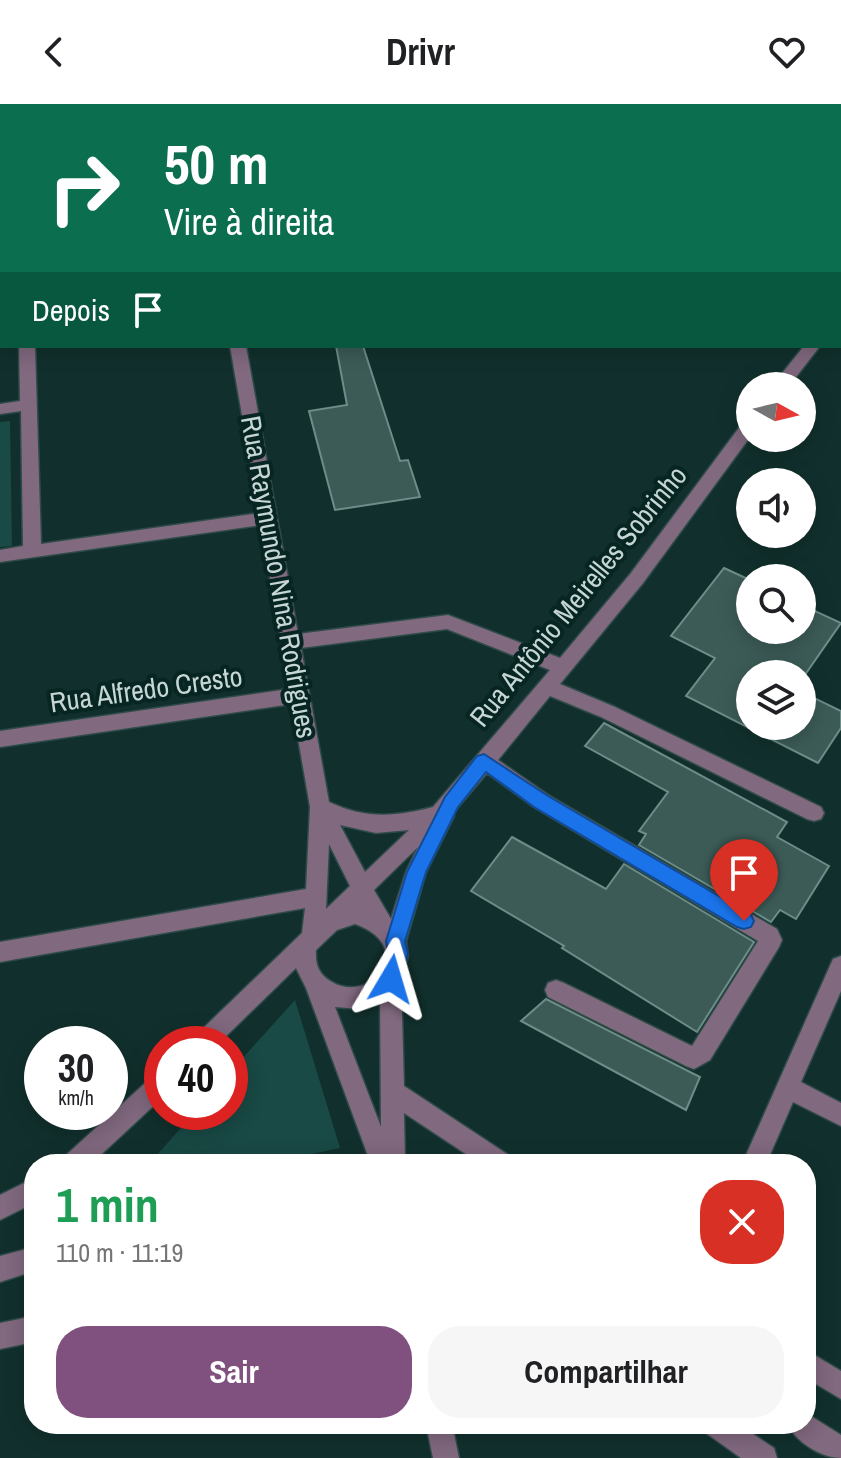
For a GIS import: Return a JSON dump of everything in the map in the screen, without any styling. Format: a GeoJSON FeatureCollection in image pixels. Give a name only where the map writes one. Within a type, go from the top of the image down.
{"type":"FeatureCollection","features":[{"type":"Feature","properties":{"kind":"street"},"geometry":{"type":"LineString","coordinates":[[27,348],[32,551]]}},
{"type":"Feature","properties":{"kind":"street","name":"Rua Raymundo Nina Rodrigues"},"geometry":{"type":"LineString","coordinates":[[238,348],[320,807],[317,931]]}},
{"type":"Feature","properties":{"kind":"street"},"geometry":{"type":"LineString","coordinates":[[791,372],[810,348]]}},
{"type":"Feature","properties":{"kind":"street"},"geometry":{"type":"LineString","coordinates":[[0,409],[28,405]]}},
{"type":"Feature","properties":{"kind":"street","name":"Rua Antônio Meirelles Sobrinho"},"geometry":{"type":"LineString","coordinates":[[220,1026],[445,808],[665,542],[736,444]]}},
{"type":"Feature","properties":{"kind":"street"},"geometry":{"type":"LineString","coordinates":[[0,556],[268,518]]}},
{"type":"Feature","properties":{"kind":"street"},"geometry":{"type":"LineString","coordinates":[[290,642],[448,622],[563,667]]}},
{"type":"Feature","properties":{"kind":"street"},"geometry":{"type":"LineString","coordinates":[[547,687],[608,712],[814,813]]}},
{"type":"Feature","properties":{"kind":"street","name":"Rua Alfredo Cresto"},"geometry":{"type":"LineString","coordinates":[[0,739],[300,695]]}},
{"type":"Feature","properties":{"kind":"street"},"geometry":{"type":"LineString","coordinates":[[484,761],[541,801],[771,940],[702,1052],[694,1058],[556,990]]}},
{"type":"Feature","properties":{"kind":"street"},"geometry":{"type":"LineString","coordinates":[[320,807],[344,820],[367,826],[408,822],[445,808]]}},
{"type":"Feature","properties":{"kind":"street","name":"Rua Raymundo Nina Rodrigues"},"geometry":{"type":"LineString","coordinates":[[320,807],[388,932]]}},
{"type":"Feature","properties":{"kind":"street","name":"Rua Antônio Meirelles Sobrinho"},"geometry":{"type":"LineString","coordinates":[[388,932],[445,808]]}},
{"type":"Feature","properties":{"kind":"street"},"geometry":{"type":"LineString","coordinates":[[0,952],[318,896]]}},
{"type":"Feature","properties":{"kind":"street"},"geometry":{"type":"LineString","coordinates":[[379,1154],[305,963],[317,931],[355,915],[388,932],[398,954],[391,979],[393,1154]]}},
{"type":"Feature","properties":{"kind":"street"},"geometry":{"type":"LineString","coordinates":[[759,1154],[841,966]]}},
{"type":"Feature","properties":{"kind":"street"},"geometry":{"type":"LineString","coordinates":[[316,985],[327,993],[354,999],[369,995],[391,979]]}},
{"type":"Feature","properties":{"kind":"street"},"geometry":{"type":"LineString","coordinates":[[789,1088],[841,1115]]}},
{"type":"Feature","properties":{"kind":"street"},"geometry":{"type":"LineString","coordinates":[[390,1090],[487,1154]]}},
{"type":"Feature","properties":{"kind":"street"},"geometry":{"type":"LineString","coordinates":[[84,1154],[144,1099]]}},
{"type":"Feature","properties":{"kind":"street"},"geometry":{"type":"LineString","coordinates":[[4,1206],[24,1195]]}},
{"type":"Feature","properties":{"kind":"street"},"geometry":{"type":"LineString","coordinates":[[0,1269],[24,1262]]}},
{"type":"Feature","properties":{"kind":"street"},"geometry":{"type":"LineString","coordinates":[[0,1336],[24,1331]]}},
{"type":"Feature","properties":{"kind":"street"},"geometry":{"type":"LineString","coordinates":[[816,1370],[841,1386]]}},
{"type":"Feature","properties":{"kind":"street"},"geometry":{"type":"LineString","coordinates":[[441,1434],[446,1458]]}},
{"type":"Feature","properties":{"kind":"street"},"geometry":{"type":"LineString","coordinates":[[729,1434],[764,1458]]}},
{"type":"Feature","properties":{"kind":"street"},"geometry":{"type":"LineString","coordinates":[[816,1434],[841,1451]]}},
{"type":"Feature","properties":{"kind":"green space"},"geometry":{"type":"Polygon","coordinates":[[[10,421],[12,546],[0,547],[0,422],[10,421]]]}},
{"type":"Feature","properties":{"kind":"green space"},"geometry":{"type":"Polygon","coordinates":[[[295,1000],[340,1148],[312,1154],[158,1154],[179,1130],[248,1130],[248,1052],[295,1000]]]}},
{"type":"Feature","properties":{"kind":"building"},"geometry":{"type":"Polygon","coordinates":[[[336,348],[364,348],[400,461],[408,460],[420,497],[335,510],[309,411],[347,405],[336,348]]]}},
{"type":"Feature","properties":{"kind":"building"},"geometry":{"type":"Polygon","coordinates":[[[724,568],[736,574],[736,644],[816,644],[816,611],[841,623],[815,660],[736,660],[736,721],[686,696],[715,658],[671,636],[724,568]]]}},
{"type":"Feature","properties":{"kind":"building"},"geometry":{"type":"Polygon","coordinates":[[[816,699],[841,711],[841,728],[818,763],[773,740],[816,740],[816,699]]]}},
{"type":"Feature","properties":{"kind":"building"},"geometry":{"type":"Polygon","coordinates":[[[604,723],[787,822],[777,837],[829,866],[796,919],[780,910],[771,922],[639,845],[646,834],[639,831],[668,792],[585,746],[604,723]]]}},
{"type":"Feature","properties":{"kind":"building"},"geometry":{"type":"Polygon","coordinates":[[[512,837],[606,889],[624,864],[754,942],[697,1032],[562,948],[564,946],[471,891],[512,837]]]}},
{"type":"Feature","properties":{"kind":"building"},"geometry":{"type":"Polygon","coordinates":[[[546,999],[700,1077],[686,1110],[521,1021],[546,999]]]}},
{"type":"Feature","properties":{"kind":"route"},"geometry":{"type":"LineString","coordinates":[[391,979],[397,966],[395,941],[416,872],[451,802],[484,761],[541,801],[744,921]]}}]}
